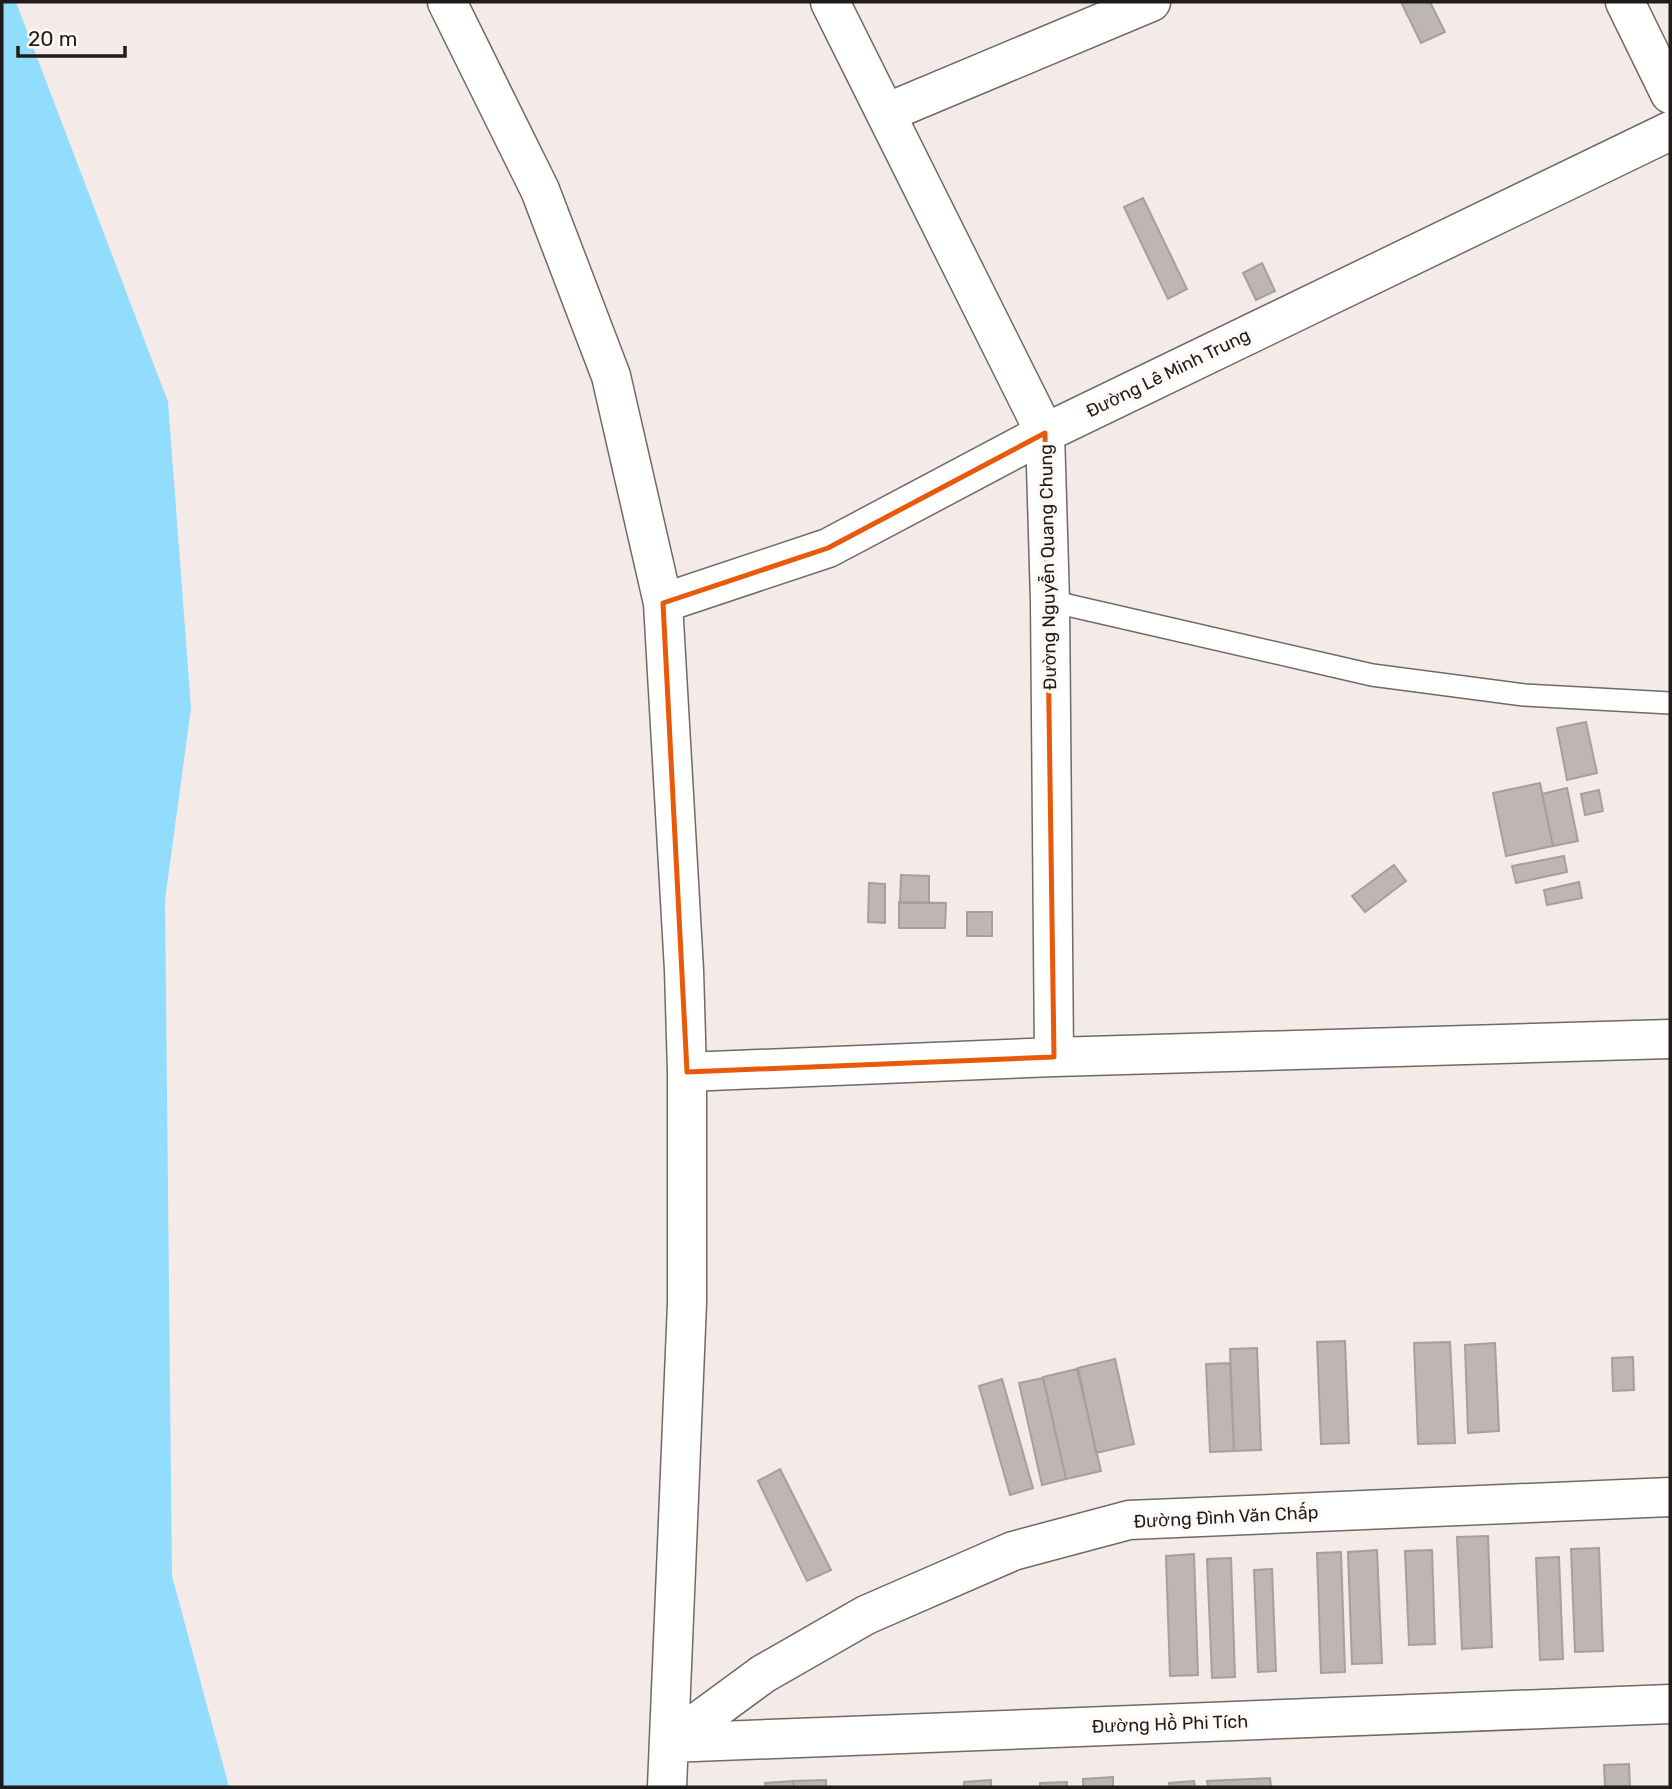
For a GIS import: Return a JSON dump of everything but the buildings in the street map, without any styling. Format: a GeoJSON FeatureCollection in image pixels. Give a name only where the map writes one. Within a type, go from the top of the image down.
{"type":"FeatureCollection","features":[{"type":"Feature","properties":{"kind":"street"},"geometry":{"type":"LineString","coordinates":[[447,2],[540,190],[611,376],[663,603],[684,970],[687,1072],[687,1303],[667,1787]]}},
{"type":"Feature","properties":{"kind":"street","name":"Đường Nguyễn Quang Chung"},"geometry":{"type":"LineString","coordinates":[[830,2],[1045,433],[1054,1057]]}},
{"type":"Feature","properties":{"kind":"street"},"geometry":{"type":"LineString","coordinates":[[886,113],[1151,2]]}},
{"type":"Feature","properties":{"kind":"street"},"geometry":{"type":"LineString","coordinates":[[1625,2],[1670,94]]}},
{"type":"Feature","properties":{"kind":"street","name":"Đường Lê Minh Trung"},"geometry":{"type":"LineString","coordinates":[[663,603],[828,548],[1045,433],[1670,131]]}},
{"type":"Feature","properties":{"kind":"street"},"geometry":{"type":"LineString","coordinates":[[687,1072],[1054,1057],[1670,1039]]}},
{"type":"Feature","properties":{"kind":"street","name":"Đường Đình Văn Chấp"},"geometry":{"type":"LineString","coordinates":[[670,1743],[763,1674],[866,1615],[1013,1551],[1129,1520],[1670,1497]]}},
{"type":"Feature","properties":{"kind":"street","name":"Đường Hồ Phi Tích"},"geometry":{"type":"LineString","coordinates":[[670,1743],[1670,1704]]}},
{"type":"Feature","properties":{"kind":"lane"},"geometry":{"type":"LineString","coordinates":[[1049,601],[1372,675],[1524,695],[1670,703]]}},
{"type":"Feature","properties":{"kind":"highlighted area"},"geometry":{"type":"Polygon","coordinates":[[[1045,433],[1054,1057],[687,1072],[663,603],[828,548],[1045,433]]]}},
{"type":"Feature","properties":{"kind":"water"},"geometry":{"type":"Polygon","coordinates":[[[2,2],[16,2],[168,402],[191,708],[165,900],[172,1576],[229,1787],[2,1787],[2,2]]]}}]}
